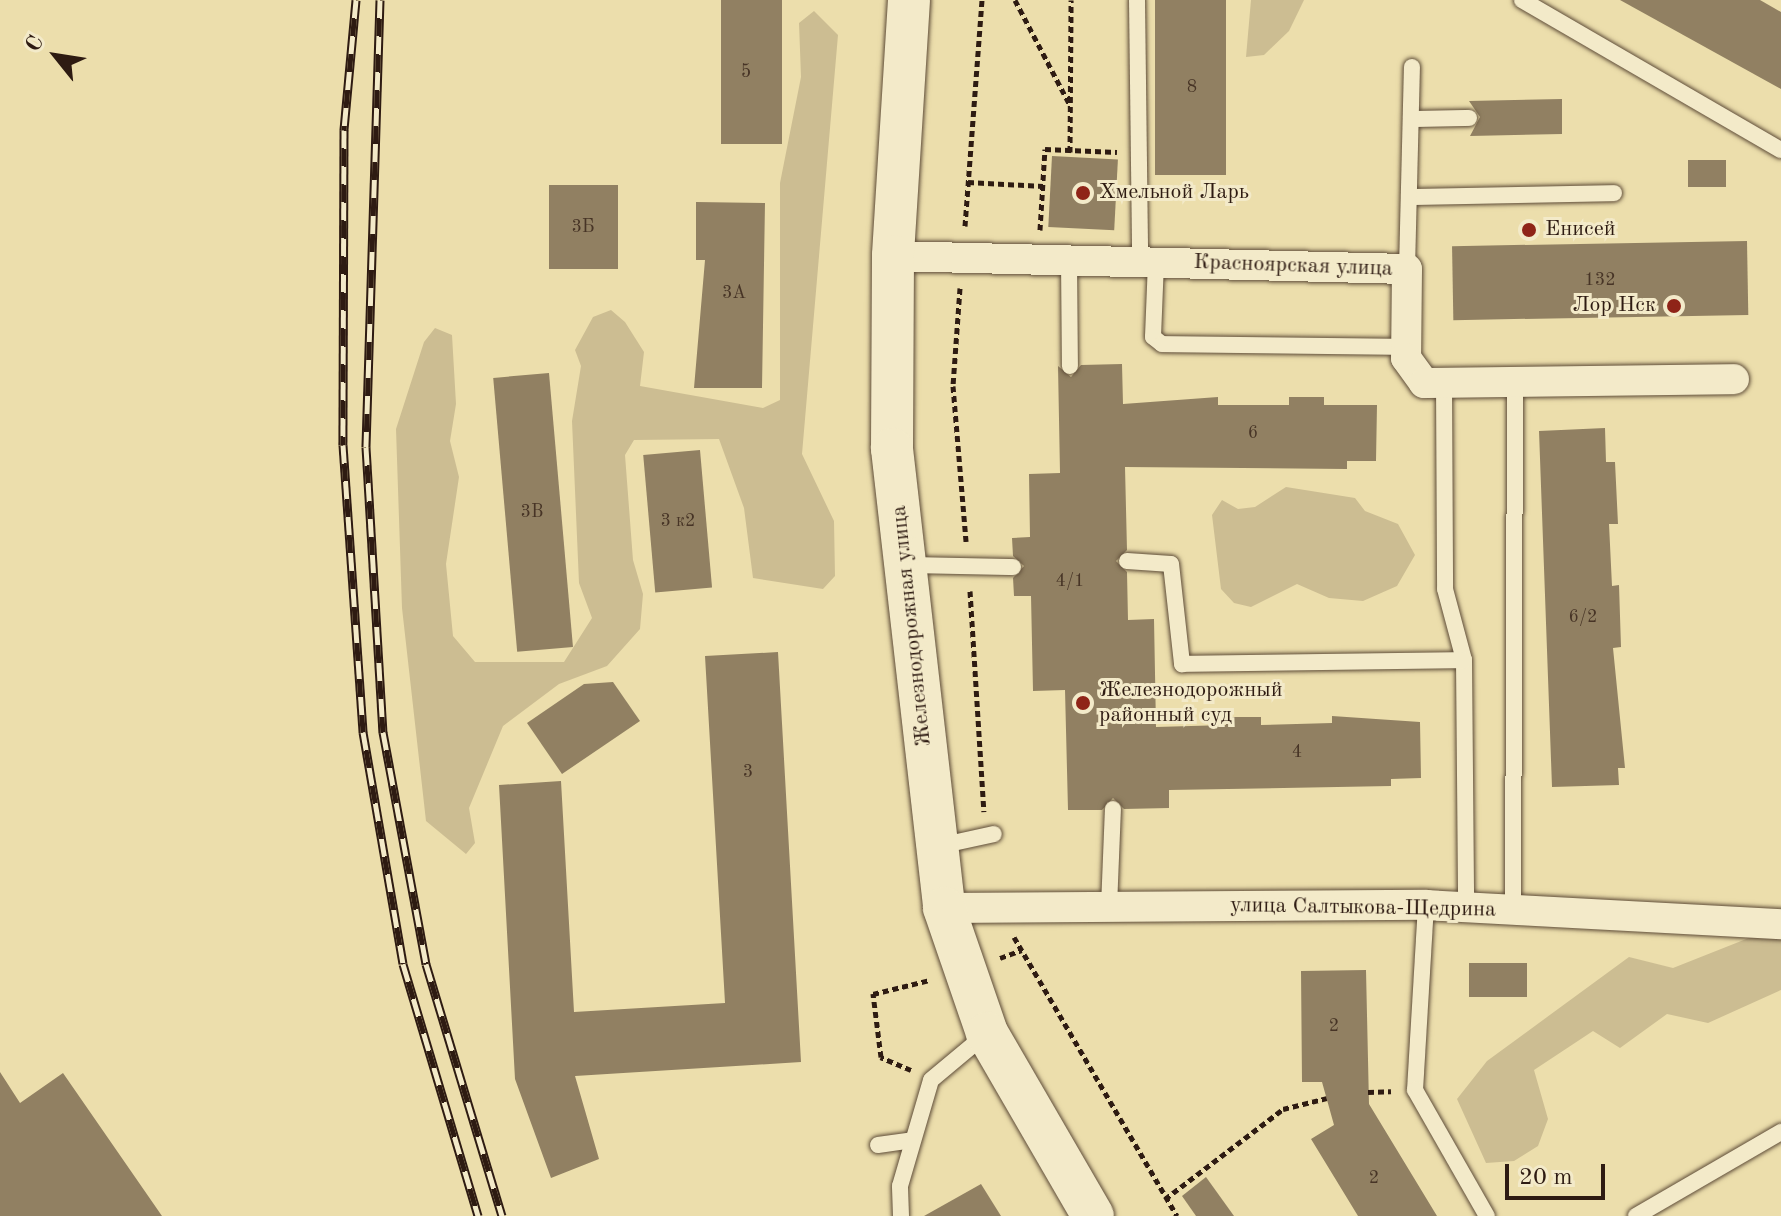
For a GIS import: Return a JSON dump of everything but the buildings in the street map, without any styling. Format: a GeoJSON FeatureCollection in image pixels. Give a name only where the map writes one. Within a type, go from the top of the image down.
{"type":"FeatureCollection","features":[{"type":"Feature","properties":{"kind":"street","name":"Железнодорожная улица"},"geometry":{"type":"LineString","coordinates":[[909,0],[893,256],[892,449],[944,908],[987,1033],[1093,1216]]}},
{"type":"Feature","properties":{"kind":"street","name":"Красноярская улица"},"geometry":{"type":"LineString","coordinates":[[893,256],[1407,269],[1406,347]]}},
{"type":"Feature","properties":{"kind":"street"},"geometry":{"type":"LineString","coordinates":[[1406,347],[1412,374],[1444,382],[1734,379]]}},
{"type":"Feature","properties":{"kind":"street","name":"улица Салтыкова-Щедрина"},"geometry":{"type":"LineString","coordinates":[[944,908],[1109,907],[1195,913],[1426,905],[1781,924]]}},
{"type":"Feature","properties":{"kind":"lane"},"geometry":{"type":"LineString","coordinates":[[1137,0],[1139,152],[1153,337],[1162,344],[1406,347]]}},
{"type":"Feature","properties":{"kind":"lane"},"geometry":{"type":"LineString","coordinates":[[1522,0],[1781,150]]}},
{"type":"Feature","properties":{"kind":"lane"},"geometry":{"type":"LineString","coordinates":[[1407,269],[1412,67]]}},
{"type":"Feature","properties":{"kind":"lane"},"geometry":{"type":"LineString","coordinates":[[1411,119],[1469,118]]}},
{"type":"Feature","properties":{"kind":"lane"},"geometry":{"type":"LineString","coordinates":[[1409,197],[1614,193]]}},
{"type":"Feature","properties":{"kind":"lane"},"geometry":{"type":"LineString","coordinates":[[1069,260],[1070,366]]}},
{"type":"Feature","properties":{"kind":"lane"},"geometry":{"type":"LineString","coordinates":[[1513,910],[1515,381]]}},
{"type":"Feature","properties":{"kind":"lane"},"geometry":{"type":"LineString","coordinates":[[1444,382],[1445,589],[1464,660],[1466,908]]}},
{"type":"Feature","properties":{"kind":"lane"},"geometry":{"type":"LineString","coordinates":[[1127,561],[1171,564],[1182,664],[1464,660]]}},
{"type":"Feature","properties":{"kind":"lane"},"geometry":{"type":"LineString","coordinates":[[905,565],[1013,567]]}},
{"type":"Feature","properties":{"kind":"lane"},"geometry":{"type":"LineString","coordinates":[[1109,907],[1113,809]]}},
{"type":"Feature","properties":{"kind":"lane"},"geometry":{"type":"LineString","coordinates":[[939,846],[990,836]]}},
{"type":"Feature","properties":{"kind":"lane"},"geometry":{"type":"LineString","coordinates":[[1426,905],[1415,1090],[1487,1216]]}},
{"type":"Feature","properties":{"kind":"lane"},"geometry":{"type":"LineString","coordinates":[[901,1216],[900,1186],[931,1080],[987,1033]]}},
{"type":"Feature","properties":{"kind":"lane"},"geometry":{"type":"LineString","coordinates":[[1636,1216],[1781,1132]]}},
{"type":"Feature","properties":{"kind":"lane"},"geometry":{"type":"LineString","coordinates":[[878,1145],[913,1140]]}},
{"type":"Feature","properties":{"kind":"path"},"geometry":{"type":"LineString","coordinates":[[982,0],[953,386],[990,836]]}},
{"type":"Feature","properties":{"kind":"path"},"geometry":{"type":"LineString","coordinates":[[1015,0],[1070,106]]}},
{"type":"Feature","properties":{"kind":"path"},"geometry":{"type":"LineString","coordinates":[[1070,152],[1071,0]]}},
{"type":"Feature","properties":{"kind":"path"},"geometry":{"type":"LineString","coordinates":[[1039,259],[1045,149],[1139,152]]}},
{"type":"Feature","properties":{"kind":"path"},"geometry":{"type":"LineString","coordinates":[[968,182],[1043,186]]}},
{"type":"Feature","properties":{"kind":"path"},"geometry":{"type":"LineString","coordinates":[[997,907],[1177,1216]]}},
{"type":"Feature","properties":{"kind":"path"},"geometry":{"type":"LineString","coordinates":[[931,1080],[881,1057],[873,994],[965,971],[1022,950]]}},
{"type":"Feature","properties":{"kind":"path"},"geometry":{"type":"LineString","coordinates":[[1165,1199],[1283,1109],[1327,1098]]}},
{"type":"Feature","properties":{"kind":"shaded area"},"geometry":{"type":"Polygon","coordinates":[[[1251,0],[1304,0],[1289,31],[1264,55],[1246,57],[1251,0]]]}},
{"type":"Feature","properties":{"kind":"shaded area"},"geometry":{"type":"Polygon","coordinates":[[[814,11],[838,35],[802,454],[834,521],[835,576],[823,589],[753,578],[744,508],[719,439],[634,440],[625,455],[633,560],[643,594],[640,629],[607,666],[559,684],[503,726],[469,808],[475,843],[466,854],[426,821],[402,608],[396,429],[424,342],[435,328],[452,335],[456,404],[450,441],[459,477],[446,564],[453,636],[475,662],[564,662],[592,618],[579,583],[572,421],[581,366],[575,350],[593,317],[611,310],[625,322],[644,352],[640,386],[763,408],[780,400],[780,183],[801,77],[799,23],[814,11]]]}},
{"type":"Feature","properties":{"kind":"shaded area"},"geometry":{"type":"Polygon","coordinates":[[[1286,487],[1355,498],[1365,511],[1398,524],[1415,555],[1397,586],[1363,601],[1329,598],[1297,584],[1251,607],[1234,603],[1221,589],[1212,515],[1222,500],[1238,509],[1255,507],[1286,487]]]}},
{"type":"Feature","properties":{"kind":"shaded area"},"geometry":{"type":"Polygon","coordinates":[[[1774,928],[1781,930],[1781,990],[1708,1023],[1667,1014],[1620,1048],[1593,1031],[1534,1070],[1548,1119],[1538,1146],[1514,1161],[1486,1163],[1457,1099],[1487,1061],[1629,957],[1673,968],[1774,928]]]}},
{"type":"Feature","properties":{"kind":"railway"},"geometry":{"type":"LineString","coordinates":[[356,0],[344,130],[343,445],[363,732],[403,964],[478,1216]]}},
{"type":"Feature","properties":{"kind":"railway"},"geometry":{"type":"LineString","coordinates":[[380,0],[366,447],[383,732],[426,964],[502,1216]]}},
{"type":"Feature","properties":{"kind":"place","name":"Хмельной Ларь"},"geometry":{"type":"Point","coordinates":[1083,193]}},
{"type":"Feature","properties":{"kind":"place","name":"Енисей"},"geometry":{"type":"Point","coordinates":[1529,230]}},
{"type":"Feature","properties":{"kind":"place","name":"Лор Нск"},"geometry":{"type":"Point","coordinates":[1674,306]}},
{"type":"Feature","properties":{"kind":"place","name":"Железнодорожный районный суд"},"geometry":{"type":"Point","coordinates":[1083,703]}}]}
